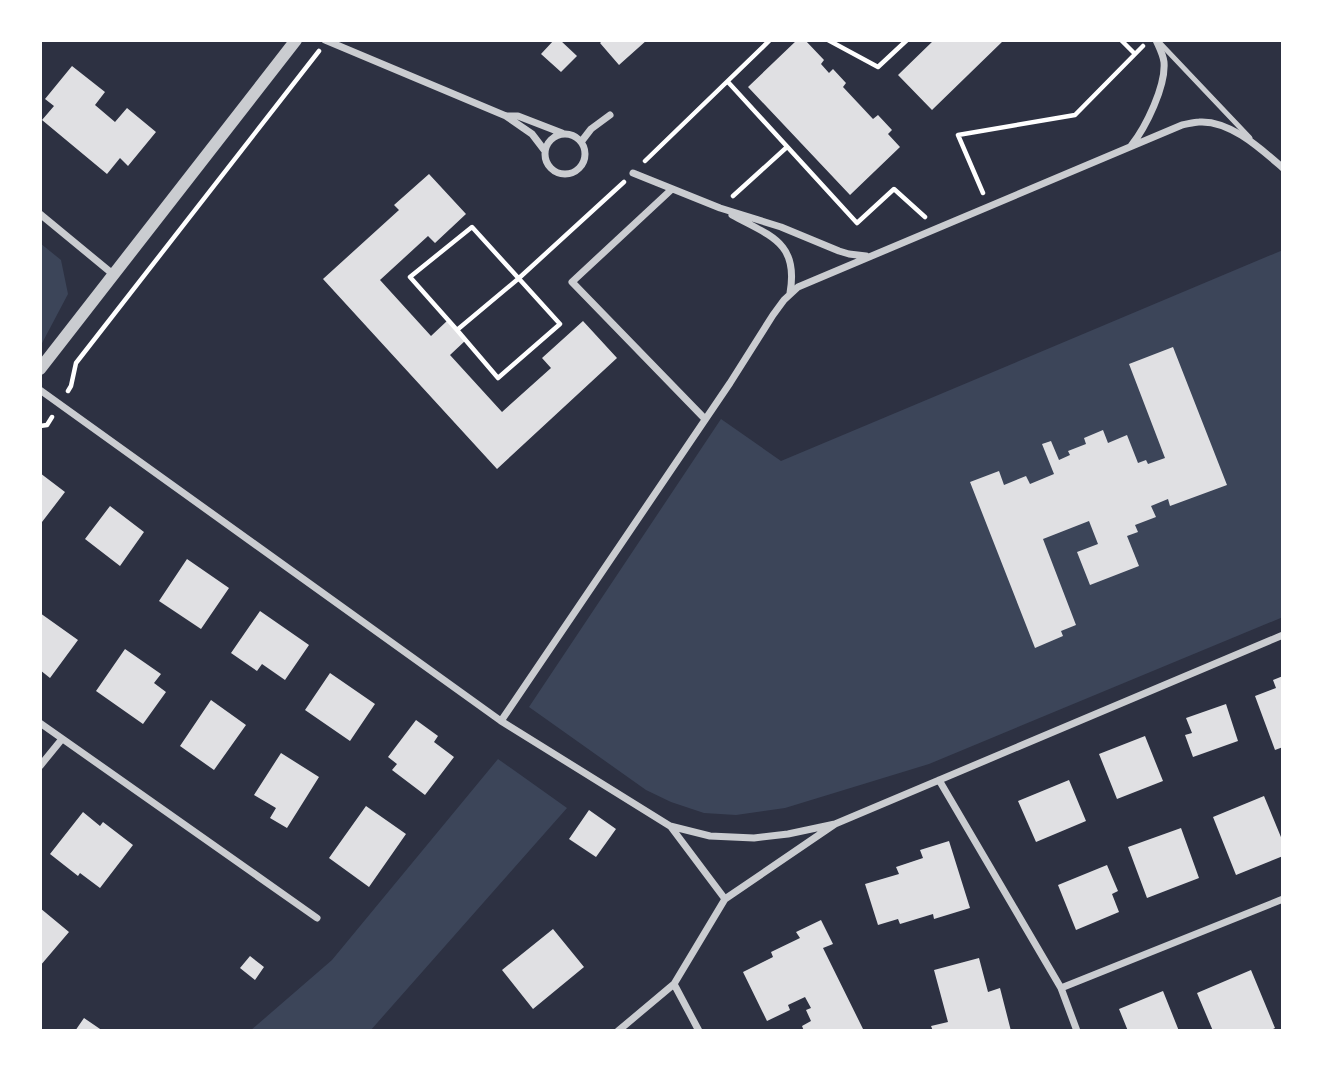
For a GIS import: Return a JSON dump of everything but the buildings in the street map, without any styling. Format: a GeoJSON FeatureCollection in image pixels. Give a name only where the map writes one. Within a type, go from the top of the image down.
{"type":"FeatureCollection","features":[{"type":"Feature","properties":{"kind":"street"},"geometry":{"type":"LineString","coordinates":[[40,369],[296,40]]}},
{"type":"Feature","properties":{"kind":"street"},"geometry":{"type":"LineString","coordinates":[[1130,147],[1141,134],[1162,80],[1164,63],[1156,40]]}},
{"type":"Feature","properties":{"kind":"street"},"geometry":{"type":"LineString","coordinates":[[326,41],[506,116],[532,134],[545,151]]}},
{"type":"Feature","properties":{"kind":"street"},"geometry":{"type":"LineString","coordinates":[[581,142],[610,115]]}},
{"type":"Feature","properties":{"kind":"street"},"geometry":{"type":"LineString","coordinates":[[506,116],[528,119],[571,135],[581,142],[584,160],[581,166],[571,173],[559,173],[545,160],[548,142],[565,134]]}},
{"type":"Feature","properties":{"kind":"street"},"geometry":{"type":"LineString","coordinates":[[501,721],[790,293],[808,282],[1182,125],[1202,121],[1237,132],[1283,168]]}},
{"type":"Feature","properties":{"kind":"street"},"geometry":{"type":"LineString","coordinates":[[634,173],[720,208],[781,227],[839,251],[861,256],[874,255]]}},
{"type":"Feature","properties":{"kind":"street"},"geometry":{"type":"LineString","coordinates":[[672,189],[572,282],[705,419]]}},
{"type":"Feature","properties":{"kind":"street"},"geometry":{"type":"LineString","coordinates":[[720,208],[784,248],[792,274],[790,293]]}},
{"type":"Feature","properties":{"kind":"street"},"geometry":{"type":"LineString","coordinates":[[40,214],[114,275]]}},
{"type":"Feature","properties":{"kind":"street"},"geometry":{"type":"LineString","coordinates":[[40,390],[501,721],[670,826],[710,836],[754,838],[835,824],[1283,635]]}},
{"type":"Feature","properties":{"kind":"street"},"geometry":{"type":"LineString","coordinates":[[40,723],[317,918]]}},
{"type":"Feature","properties":{"kind":"street"},"geometry":{"type":"LineString","coordinates":[[40,766],[62,739]]}},
{"type":"Feature","properties":{"kind":"street"},"geometry":{"type":"LineString","coordinates":[[939,780],[1061,988],[1077,1031]]}},
{"type":"Feature","properties":{"kind":"street"},"geometry":{"type":"LineString","coordinates":[[618,1031],[674,984],[725,899],[835,824]]}},
{"type":"Feature","properties":{"kind":"street"},"geometry":{"type":"LineString","coordinates":[[670,826],[725,899]]}},
{"type":"Feature","properties":{"kind":"street"},"geometry":{"type":"LineString","coordinates":[[1061,988],[1283,898]]}},
{"type":"Feature","properties":{"kind":"street"},"geometry":{"type":"LineString","coordinates":[[674,984],[699,1031]]}},
{"type":"Feature","properties":{"kind":"lane"},"geometry":{"type":"LineString","coordinates":[[1156,40],[1259,148]]}},
{"type":"Feature","properties":{"kind":"path"},"geometry":{"type":"LineString","coordinates":[[457,330],[634,173],[770,40]]}},
{"type":"Feature","properties":{"kind":"path"},"geometry":{"type":"LineString","coordinates":[[828,40],[878,67],[907,40]]}},
{"type":"Feature","properties":{"kind":"path"},"geometry":{"type":"LineString","coordinates":[[1121,40],[1135,54]]}},
{"type":"Feature","properties":{"kind":"path"},"geometry":{"type":"LineString","coordinates":[[989,206],[958,135],[1074,114],[1149,40]]}},
{"type":"Feature","properties":{"kind":"path"},"geometry":{"type":"LineString","coordinates":[[40,426],[47,425],[71,386],[76,363],[326,41]]}},
{"type":"Feature","properties":{"kind":"path"},"geometry":{"type":"LineString","coordinates":[[728,82],[857,223],[894,189],[937,228]]}},
{"type":"Feature","properties":{"kind":"path"},"geometry":{"type":"LineString","coordinates":[[720,208],[787,147]]}},
{"type":"Feature","properties":{"kind":"path"},"geometry":{"type":"LineString","coordinates":[[472,227],[560,324],[498,378],[457,330],[410,277],[472,227]]}},
{"type":"Feature","properties":{"kind":"shaded area"},"geometry":{"type":"Polygon","coordinates":[[[40,243],[61,260],[68,294],[40,347],[40,243]]]}},
{"type":"Feature","properties":{"kind":"shaded area"},"geometry":{"type":"Polygon","coordinates":[[[1283,250],[1283,617],[929,764],[785,808],[736,815],[704,813],[646,790],[529,707],[721,419],[781,461],[1283,250]]]}},
{"type":"Feature","properties":{"kind":"shaded area"},"geometry":{"type":"Polygon","coordinates":[[[498,759],[567,808],[370,1031],[250,1031],[332,960],[498,759]]]}}]}
